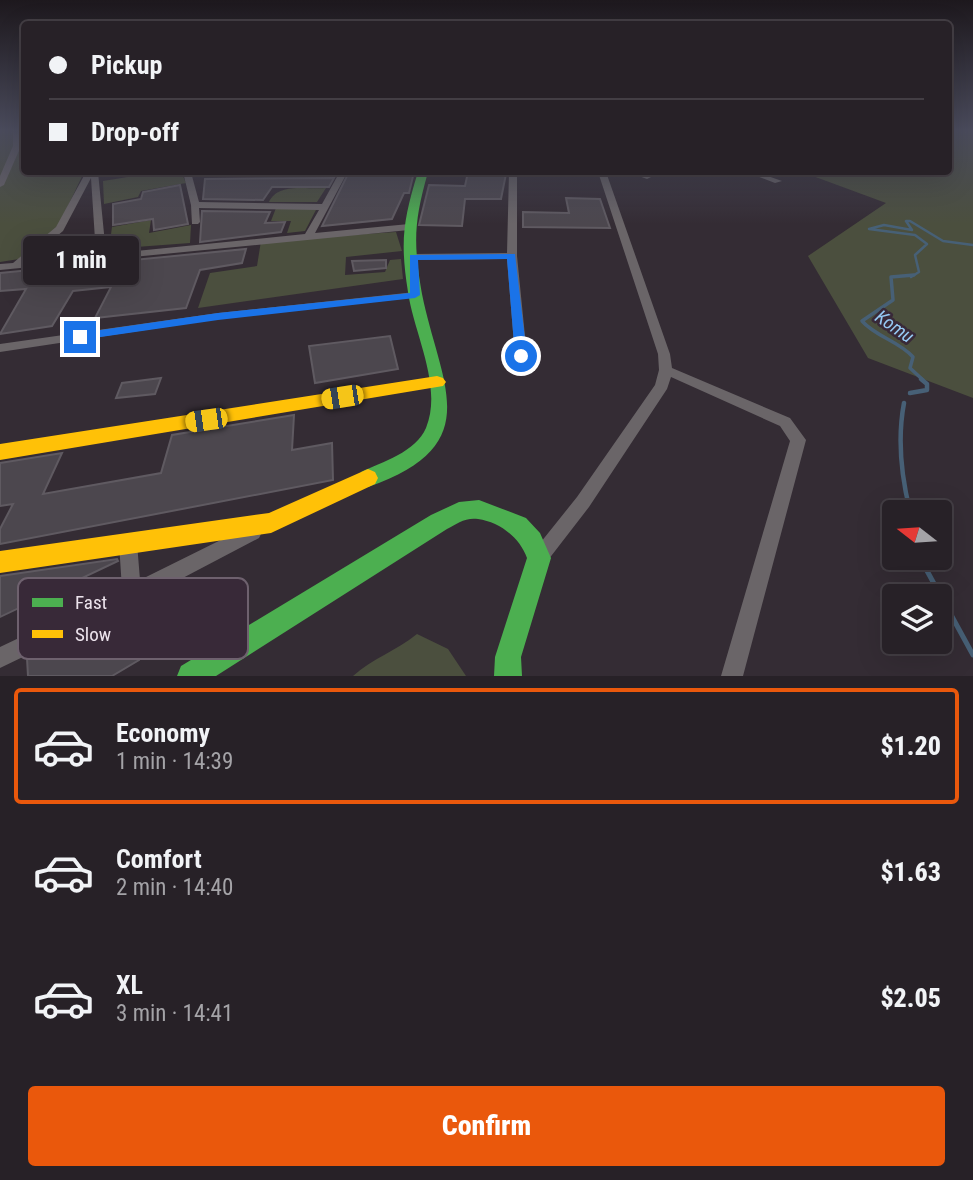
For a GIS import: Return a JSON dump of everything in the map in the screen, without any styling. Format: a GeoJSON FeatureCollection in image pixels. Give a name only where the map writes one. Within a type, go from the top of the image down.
{"type":"FeatureCollection","features":[{"type":"Feature","properties":{"kind":"street"},"geometry":{"type":"LineString","coordinates":[[0,185],[10,162]]}},
{"type":"Feature","properties":{"kind":"street"},"geometry":{"type":"LineString","coordinates":[[16,265],[60,229],[90,175]]}},
{"type":"Feature","properties":{"kind":"street"},"geometry":{"type":"LineString","coordinates":[[92,175],[101,256]]}},
{"type":"Feature","properties":{"kind":"street"},"geometry":{"type":"LineString","coordinates":[[188,175],[195,205],[195,222]]}},
{"type":"Feature","properties":{"kind":"street"},"geometry":{"type":"LineString","coordinates":[[309,236],[342,175]]}},
{"type":"Feature","properties":{"kind":"street"},"geometry":{"type":"LineString","coordinates":[[163,578],[271,523],[406,460],[426,444],[436,427],[439,408],[438,382],[415,295],[409,227],[422,175]]}},
{"type":"Feature","properties":{"kind":"street"},"geometry":{"type":"LineString","coordinates":[[513,175],[512,256],[521,356]]}},
{"type":"Feature","properties":{"kind":"street"},"geometry":{"type":"LineString","coordinates":[[509,676],[508,657],[539,558],[583,502],[662,386],[666,370],[664,354],[603,175]]}},
{"type":"Feature","properties":{"kind":"street"},"geometry":{"type":"LineString","coordinates":[[641,175],[647,177]]}},
{"type":"Feature","properties":{"kind":"street"},"geometry":{"type":"LineString","coordinates":[[759,175],[778,181]]}},
{"type":"Feature","properties":{"kind":"street"},"geometry":{"type":"LineString","coordinates":[[195,205],[323,207]]}},
{"type":"Feature","properties":{"kind":"street"},"geometry":{"type":"LineString","coordinates":[[0,267],[409,227]]}},
{"type":"Feature","properties":{"kind":"street"},"geometry":{"type":"LineString","coordinates":[[413,257],[512,256]]}},
{"type":"Feature","properties":{"kind":"street"},"geometry":{"type":"LineString","coordinates":[[0,348],[218,316],[415,295]]}},
{"type":"Feature","properties":{"kind":"street"},"geometry":{"type":"LineString","coordinates":[[666,370],[785,422],[798,440],[732,676]]}},
{"type":"Feature","properties":{"kind":"street"},"geometry":{"type":"LineString","coordinates":[[0,452],[438,382]]}},
{"type":"Feature","properties":{"kind":"street"},"geometry":{"type":"LineString","coordinates":[[248,641],[459,511],[479,509],[518,525],[533,540],[539,558]]}},
{"type":"Feature","properties":{"kind":"street"},"geometry":{"type":"LineString","coordinates":[[0,562],[271,523]]}},
{"type":"Feature","properties":{"kind":"street"},"geometry":{"type":"LineString","coordinates":[[128,543],[131,578]]}},
{"type":"Feature","properties":{"kind":"street"},"geometry":{"type":"LineString","coordinates":[[0,658],[18,649]]}},
{"type":"Feature","properties":{"kind":"street"},"geometry":{"type":"LineString","coordinates":[[191,676],[219,659]]}},
{"type":"Feature","properties":{"kind":"green space"},"geometry":{"type":"Polygon","coordinates":[[[0,162],[21,162],[21,175],[83,175],[45,255],[0,262],[0,162]]]}},
{"type":"Feature","properties":{"kind":"green space"},"geometry":{"type":"Polygon","coordinates":[[[952,162],[973,162],[973,398],[868,358],[808,256],[886,203],[810,175],[952,175],[952,162]]]}},
{"type":"Feature","properties":{"kind":"green space"},"geometry":{"type":"Polygon","coordinates":[[[140,175],[182,175],[186,183],[141,191],[138,197],[104,204],[103,181],[140,175]]]}},
{"type":"Feature","properties":{"kind":"green space"},"geometry":{"type":"Polygon","coordinates":[[[326,188],[317,202],[269,202],[273,196],[286,189],[326,188]]]}},
{"type":"Feature","properties":{"kind":"green space"},"geometry":{"type":"Polygon","coordinates":[[[318,206],[305,231],[287,233],[291,221],[271,221],[276,208],[318,206]]]}},
{"type":"Feature","properties":{"kind":"green space"},"geometry":{"type":"Polygon","coordinates":[[[151,220],[149,233],[191,225],[190,243],[109,249],[112,227],[151,220]]]}},
{"type":"Feature","properties":{"kind":"green space"},"geometry":{"type":"Polygon","coordinates":[[[396,232],[402,251],[346,257],[345,275],[385,272],[390,260],[401,259],[403,279],[198,308],[210,273],[257,266],[261,241],[396,232]]]}},
{"type":"Feature","properties":{"kind":"green space"},"geometry":{"type":"Polygon","coordinates":[[[417,634],[448,649],[466,676],[353,676],[368,664],[417,634]]]}},
{"type":"Feature","properties":{"kind":"building"},"geometry":{"type":"Polygon","coordinates":[[[348,175],[413,175],[409,193],[404,193],[392,219],[322,226],[348,175]]]}},
{"type":"Feature","properties":{"kind":"building"},"geometry":{"type":"Polygon","coordinates":[[[467,175],[506,175],[501,199],[465,199],[462,226],[419,225],[429,185],[465,186],[467,175]]]}},
{"type":"Feature","properties":{"kind":"building"},"geometry":{"type":"Polygon","coordinates":[[[334,178],[329,187],[272,187],[263,200],[203,199],[205,179],[334,178]]]}},
{"type":"Feature","properties":{"kind":"building"},"geometry":{"type":"Polygon","coordinates":[[[180,185],[188,224],[154,230],[153,219],[113,225],[113,204],[141,199],[143,192],[180,185]]]}},
{"type":"Feature","properties":{"kind":"building"},"geometry":{"type":"Polygon","coordinates":[[[566,198],[600,199],[610,228],[523,227],[523,212],[569,213],[566,198]]]}},
{"type":"Feature","properties":{"kind":"building"},"geometry":{"type":"Polygon","coordinates":[[[202,211],[270,212],[265,223],[285,222],[281,232],[200,242],[202,211]]]}},
{"type":"Feature","properties":{"kind":"building"},"geometry":{"type":"Polygon","coordinates":[[[246,249],[242,263],[200,270],[186,308],[95,318],[111,287],[73,291],[52,326],[0,334],[26,289],[0,291],[0,273],[246,249]]]}},
{"type":"Feature","properties":{"kind":"building"},"geometry":{"type":"Polygon","coordinates":[[[386,260],[386,268],[354,271],[352,261],[386,260]]]}},
{"type":"Feature","properties":{"kind":"building"},"geometry":{"type":"Polygon","coordinates":[[[390,336],[398,369],[315,383],[309,346],[390,336]]]}},
{"type":"Feature","properties":{"kind":"building"},"geometry":{"type":"Polygon","coordinates":[[[161,378],[155,394],[116,398],[122,383],[161,378]]]}},
{"type":"Feature","properties":{"kind":"building"},"geometry":{"type":"Polygon","coordinates":[[[294,415],[292,450],[332,443],[333,480],[0,544],[0,529],[13,504],[0,506],[0,463],[62,453],[43,494],[161,473],[172,435],[294,415]]]}},
{"type":"Feature","properties":{"kind":"building"},"geometry":{"type":"Polygon","coordinates":[[[117,559],[118,561],[82,578],[18,578],[18,608],[0,617],[0,576],[117,559]]]}},
{"type":"Feature","properties":{"kind":"building"},"geometry":{"type":"Polygon","coordinates":[[[27,659],[139,660],[112,676],[28,676],[27,659]]]}},
{"type":"Feature","properties":{"kind":"waterway","name":"Komu"},"geometry":{"type":"LineString","coordinates":[[911,277],[919,272],[915,255],[927,244],[915,235],[869,229],[884,225],[912,230],[906,221],[910,221],[943,241],[973,245]]}},
{"type":"Feature","properties":{"kind":"waterway","name":"Komu"},"geometry":{"type":"LineString","coordinates":[[914,275],[891,277],[893,300],[862,321],[913,357],[910,368],[923,380]]}},
{"type":"Feature","properties":{"kind":"waterway","name":"Komu"},"geometry":{"type":"LineString","coordinates":[[910,393],[927,390],[927,384],[921,379]]}},
{"type":"Feature","properties":{"kind":"waterway","name":"Komu"},"geometry":{"type":"LineString","coordinates":[[904,403],[901,457],[908,500]]}},
{"type":"Feature","properties":{"kind":"waterway","name":"Komu"},"geometry":{"type":"LineString","coordinates":[[927,570],[973,655]]}},
{"type":"Feature","properties":{"kind":"traffic: fast"},"geometry":{"type":"LineString","coordinates":[[368,478],[406,459],[423,446],[435,429],[439,414],[437,380],[418,308],[410,245],[410,215],[422,175]]}},
{"type":"Feature","properties":{"kind":"traffic: fast"},"geometry":{"type":"LineString","coordinates":[[248,641],[439,522],[459,511],[479,509],[518,525],[532,540],[539,558],[508,657],[508,676]]}},
{"type":"Feature","properties":{"kind":"traffic: fast"},"geometry":{"type":"LineString","coordinates":[[191,676],[218,659]]}},
{"type":"Feature","properties":{"kind":"traffic: slow"},"geometry":{"type":"LineString","coordinates":[[0,452],[437,382]]}},
{"type":"Feature","properties":{"kind":"traffic: slow"},"geometry":{"type":"LineString","coordinates":[[0,562],[271,523],[368,478]]}},
{"type":"Feature","properties":{"kind":"route"},"geometry":{"type":"LineString","coordinates":[[80,337],[218,316],[415,295],[413,257],[512,256],[521,356]]}}]}
